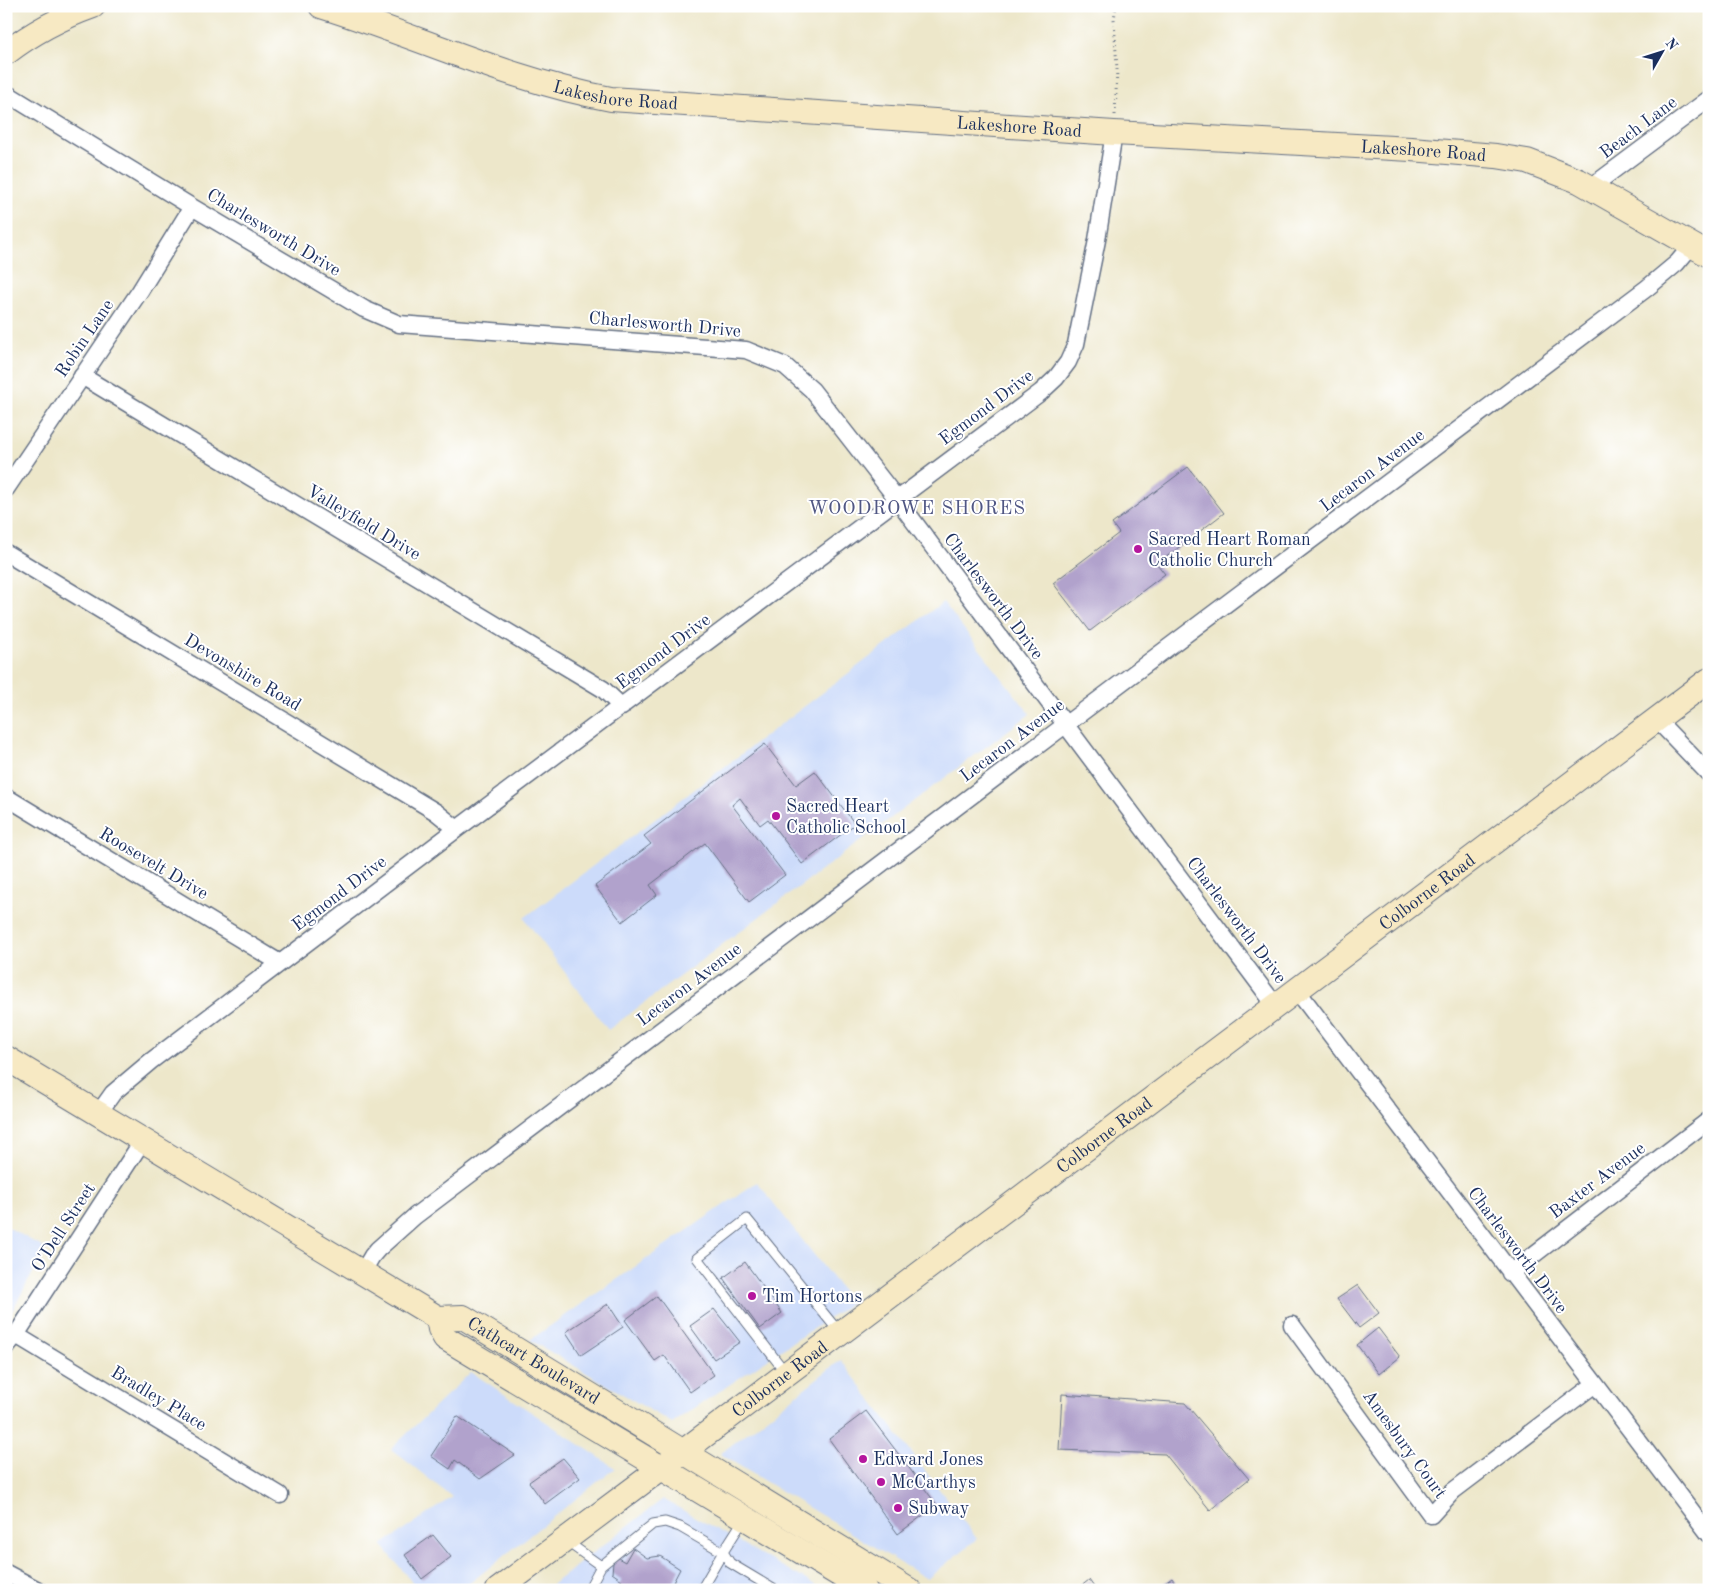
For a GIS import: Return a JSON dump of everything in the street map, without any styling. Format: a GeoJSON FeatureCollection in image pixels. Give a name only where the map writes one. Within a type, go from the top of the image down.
{"type":"FeatureCollection","features":[{"type":"Feature","properties":{"kind":"street"},"geometry":{"type":"LineString","coordinates":[[6,52],[63,6]]}},
{"type":"Feature","properties":{"kind":"street"},"geometry":{"type":"LineString","coordinates":[[26,37],[93,6]]}},
{"type":"Feature","properties":{"kind":"street","name":"Lakeshore Road"},"geometry":{"type":"LineString","coordinates":[[321,6],[522,76],[590,95],[612,99],[1114,133],[1411,148],[1496,156],[1527,161],[1565,174],[1591,187],[1700,250]]}},
{"type":"Feature","properties":{"kind":"street","name":"Charlesworth Drive"},"geometry":{"type":"LineString","coordinates":[[6,93],[192,207],[364,309],[399,324],[746,350],[785,366],[812,390],[897,499],[1275,1005]]}},
{"type":"Feature","properties":{"kind":"street","name":"Beach Lane"},"geometry":{"type":"LineString","coordinates":[[1591,187],[1709,98]]}},
{"type":"Feature","properties":{"kind":"street","name":"Egmond Drive"},"geometry":{"type":"LineString","coordinates":[[98,1114],[113,1094],[151,1061],[457,829],[1041,392],[1056,378],[1068,362],[1076,344],[1097,240],[1114,133]]}},
{"type":"Feature","properties":{"kind":"street","name":"Robin Lane"},"geometry":{"type":"LineString","coordinates":[[6,489],[140,291],[192,207]]}},
{"type":"Feature","properties":{"kind":"street","name":"Lecaron Avenue"},"geometry":{"type":"LineString","coordinates":[[362,1273],[378,1249],[415,1216],[1647,288],[1677,263],[1700,250]]}},
{"type":"Feature","properties":{"kind":"street","name":"Valleyfield Drive"},"geometry":{"type":"LineString","coordinates":[[82,376],[603,689],[622,707]]}},
{"type":"Feature","properties":{"kind":"street","name":"Devonshire Road"},"geometry":{"type":"LineString","coordinates":[[6,553],[436,812],[457,829]]}},
{"type":"Feature","properties":{"kind":"street","name":"Colborne Road"},"geometry":{"type":"LineString","coordinates":[[498,1590],[1709,680]]}},
{"type":"Feature","properties":{"kind":"street"},"geometry":{"type":"LineString","coordinates":[[1656,720],[1709,774]]}},
{"type":"Feature","properties":{"kind":"street","name":"Roosevelt Drive"},"geometry":{"type":"LineString","coordinates":[[6,797],[280,963]]}},
{"type":"Feature","properties":{"kind":"street","name":"Charlesworth Drive"},"geometry":{"type":"LineString","coordinates":[[1296,990],[1709,1534]]}},
{"type":"Feature","properties":{"kind":"street"},"geometry":{"type":"LineString","coordinates":[[6,1058],[438,1318]]}},
{"type":"Feature","properties":{"kind":"street","name":"Baxter Avenue"},"geometry":{"type":"LineString","coordinates":[[1510,1273],[1709,1120]]}},
{"type":"Feature","properties":{"kind":"street","name":"O'Dell Street"},"geometry":{"type":"LineString","coordinates":[[11,1341],[143,1140]]}},
{"type":"Feature","properties":{"kind":"street","name":"Cathcart Boulevard"},"geometry":{"type":"LineString","coordinates":[[865,1590],[445,1338],[440,1329],[438,1318],[462,1317],[909,1590]]}},
{"type":"Feature","properties":{"kind":"street","name":"Amesbury Court"},"geometry":{"type":"LineString","coordinates":[[1292,1325],[1431,1515],[1453,1491],[1595,1384]]}},
{"type":"Feature","properties":{"kind":"street","name":"Bradley Place"},"geometry":{"type":"LineString","coordinates":[[11,1341],[280,1495]]}},
{"type":"Feature","properties":{"kind":"street"},"geometry":{"type":"LineString","coordinates":[[6,1573],[38,1590]]}},
{"type":"Feature","properties":{"kind":"lane"},"geometry":{"type":"LineString","coordinates":[[786,1374],[697,1258],[747,1220],[840,1333]]}},
{"type":"Feature","properties":{"kind":"lane"},"geometry":{"type":"LineString","coordinates":[[701,1590],[745,1518]]}},
{"type":"Feature","properties":{"kind":"lane"},"geometry":{"type":"LineString","coordinates":[[588,1590],[601,1566],[653,1524],[665,1522],[680,1527],[723,1552],[730,1563],[775,1590]]}},
{"type":"Feature","properties":{"kind":"lane"},"geometry":{"type":"LineString","coordinates":[[566,1540],[601,1566]]}},
{"type":"Feature","properties":{"kind":"path"},"geometry":{"type":"LineString","coordinates":[[1114,133],[1117,70],[1114,19],[1116,6]]}},
{"type":"Feature","properties":{"kind":"shaded area","name":"Sacred Heart Catholic School"},"geometry":{"type":"Polygon","coordinates":[[[943,602],[1030,714],[608,1030],[524,918],[943,602]]]}},
{"type":"Feature","properties":{"kind":"shaded area"},"geometry":{"type":"Polygon","coordinates":[[[757,1182],[852,1303],[672,1423],[530,1340],[757,1182]]]}},
{"type":"Feature","properties":{"kind":"shaded area"},"geometry":{"type":"Polygon","coordinates":[[[6,1226],[46,1249],[12,1311],[6,1318],[6,1226]]]}},
{"type":"Feature","properties":{"kind":"shaded area"},"geometry":{"type":"Polygon","coordinates":[[[841,1360],[977,1539],[927,1579],[720,1454],[841,1360]]]}},
{"type":"Feature","properties":{"kind":"shaded area"},"geometry":{"type":"Polygon","coordinates":[[[471,1372],[615,1468],[461,1590],[418,1590],[382,1545],[452,1497],[391,1449],[471,1372]]]}},
{"type":"Feature","properties":{"kind":"shaded area"},"geometry":{"type":"Polygon","coordinates":[[[663,1499],[824,1590],[545,1590],[663,1499]]]}},
{"type":"Feature","properties":{"kind":"building","name":"Sacred Heart Roman Catholic Church"},"geometry":{"type":"Polygon","coordinates":[[[1188,467],[1224,513],[1157,564],[1165,574],[1090,631],[1053,583],[1119,533],[1112,524],[1188,467]]]}},
{"type":"Feature","properties":{"kind":"building"},"geometry":{"type":"Polygon","coordinates":[[[765,744],[796,785],[815,771],[855,824],[802,864],[768,819],[760,825],[740,798],[732,805],[785,875],[749,902],[705,843],[650,885],[657,895],[622,922],[595,886],[651,844],[644,836],[765,744]]]}},
{"type":"Feature","properties":{"kind":"building","name":"Tim Hortons"},"geometry":{"type":"Polygon","coordinates":[[[745,1262],[782,1313],[760,1329],[723,1278],[745,1262]]]}},
{"type":"Feature","properties":{"kind":"building"},"geometry":{"type":"Polygon","coordinates":[[[1358,1285],[1379,1313],[1359,1328],[1337,1299],[1358,1285]]]}},
{"type":"Feature","properties":{"kind":"building"},"geometry":{"type":"Polygon","coordinates":[[[657,1296],[714,1375],[690,1392],[664,1355],[655,1361],[625,1320],[657,1296]]]}},
{"type":"Feature","properties":{"kind":"building"},"geometry":{"type":"Polygon","coordinates":[[[608,1304],[623,1327],[581,1355],[566,1332],[608,1304]]]}},
{"type":"Feature","properties":{"kind":"building"},"geometry":{"type":"Polygon","coordinates":[[[714,1309],[740,1342],[714,1359],[690,1326],[714,1309]]]}},
{"type":"Feature","properties":{"kind":"building"},"geometry":{"type":"Polygon","coordinates":[[[1378,1328],[1400,1357],[1379,1374],[1357,1345],[1378,1328]]]}},
{"type":"Feature","properties":{"kind":"building"},"geometry":{"type":"Polygon","coordinates":[[[1062,1394],[1185,1403],[1249,1479],[1210,1510],[1165,1454],[1059,1450],[1062,1394]]]}},
{"type":"Feature","properties":{"kind":"building"},"geometry":{"type":"Polygon","coordinates":[[[866,1411],[937,1505],[898,1534],[829,1439],[866,1411]]]}},
{"type":"Feature","properties":{"kind":"building"},"geometry":{"type":"Polygon","coordinates":[[[457,1416],[515,1455],[480,1479],[455,1460],[450,1469],[431,1456],[457,1416]]]}},
{"type":"Feature","properties":{"kind":"building"},"geometry":{"type":"Polygon","coordinates":[[[563,1458],[580,1478],[545,1504],[529,1482],[563,1458]]]}},
{"type":"Feature","properties":{"kind":"building"},"geometry":{"type":"Polygon","coordinates":[[[433,1535],[451,1557],[422,1579],[405,1555],[433,1535]]]}},
{"type":"Feature","properties":{"kind":"building"},"geometry":{"type":"Polygon","coordinates":[[[633,1548],[647,1558],[660,1556],[680,1569],[669,1590],[616,1590],[622,1580],[612,1573],[613,1563],[616,1557],[625,1562],[633,1548]]]}},
{"type":"Feature","properties":{"kind":"building"},"geometry":{"type":"Polygon","coordinates":[[[1172,1578],[1180,1590],[1155,1590],[1172,1578]]]}},
{"type":"Feature","properties":{"kind":"building"},"geometry":{"type":"Polygon","coordinates":[[[1089,1580],[1096,1590],[1076,1590],[1089,1580]]]}},
{"type":"Feature","properties":{"kind":"place","name":"Sacred Heart Roman Catholic Church"},"geometry":{"type":"Point","coordinates":[1138,549]}},
{"type":"Feature","properties":{"kind":"place","name":"Sacred Heart Catholic School"},"geometry":{"type":"Point","coordinates":[776,816]}},
{"type":"Feature","properties":{"kind":"place","name":"Tim Hortons"},"geometry":{"type":"Point","coordinates":[752,1296]}},
{"type":"Feature","properties":{"kind":"place","name":"Edward Jones"},"geometry":{"type":"Point","coordinates":[863,1459]}},
{"type":"Feature","properties":{"kind":"place","name":"McCarthys"},"geometry":{"type":"Point","coordinates":[881,1482]}},
{"type":"Feature","properties":{"kind":"place","name":"Subway"},"geometry":{"type":"Point","coordinates":[898,1508]}},
{"type":"Feature","properties":{"kind":"district","name":"WOODROWE SHORES"},"geometry":{"type":"Point","coordinates":[917,507]}}]}
